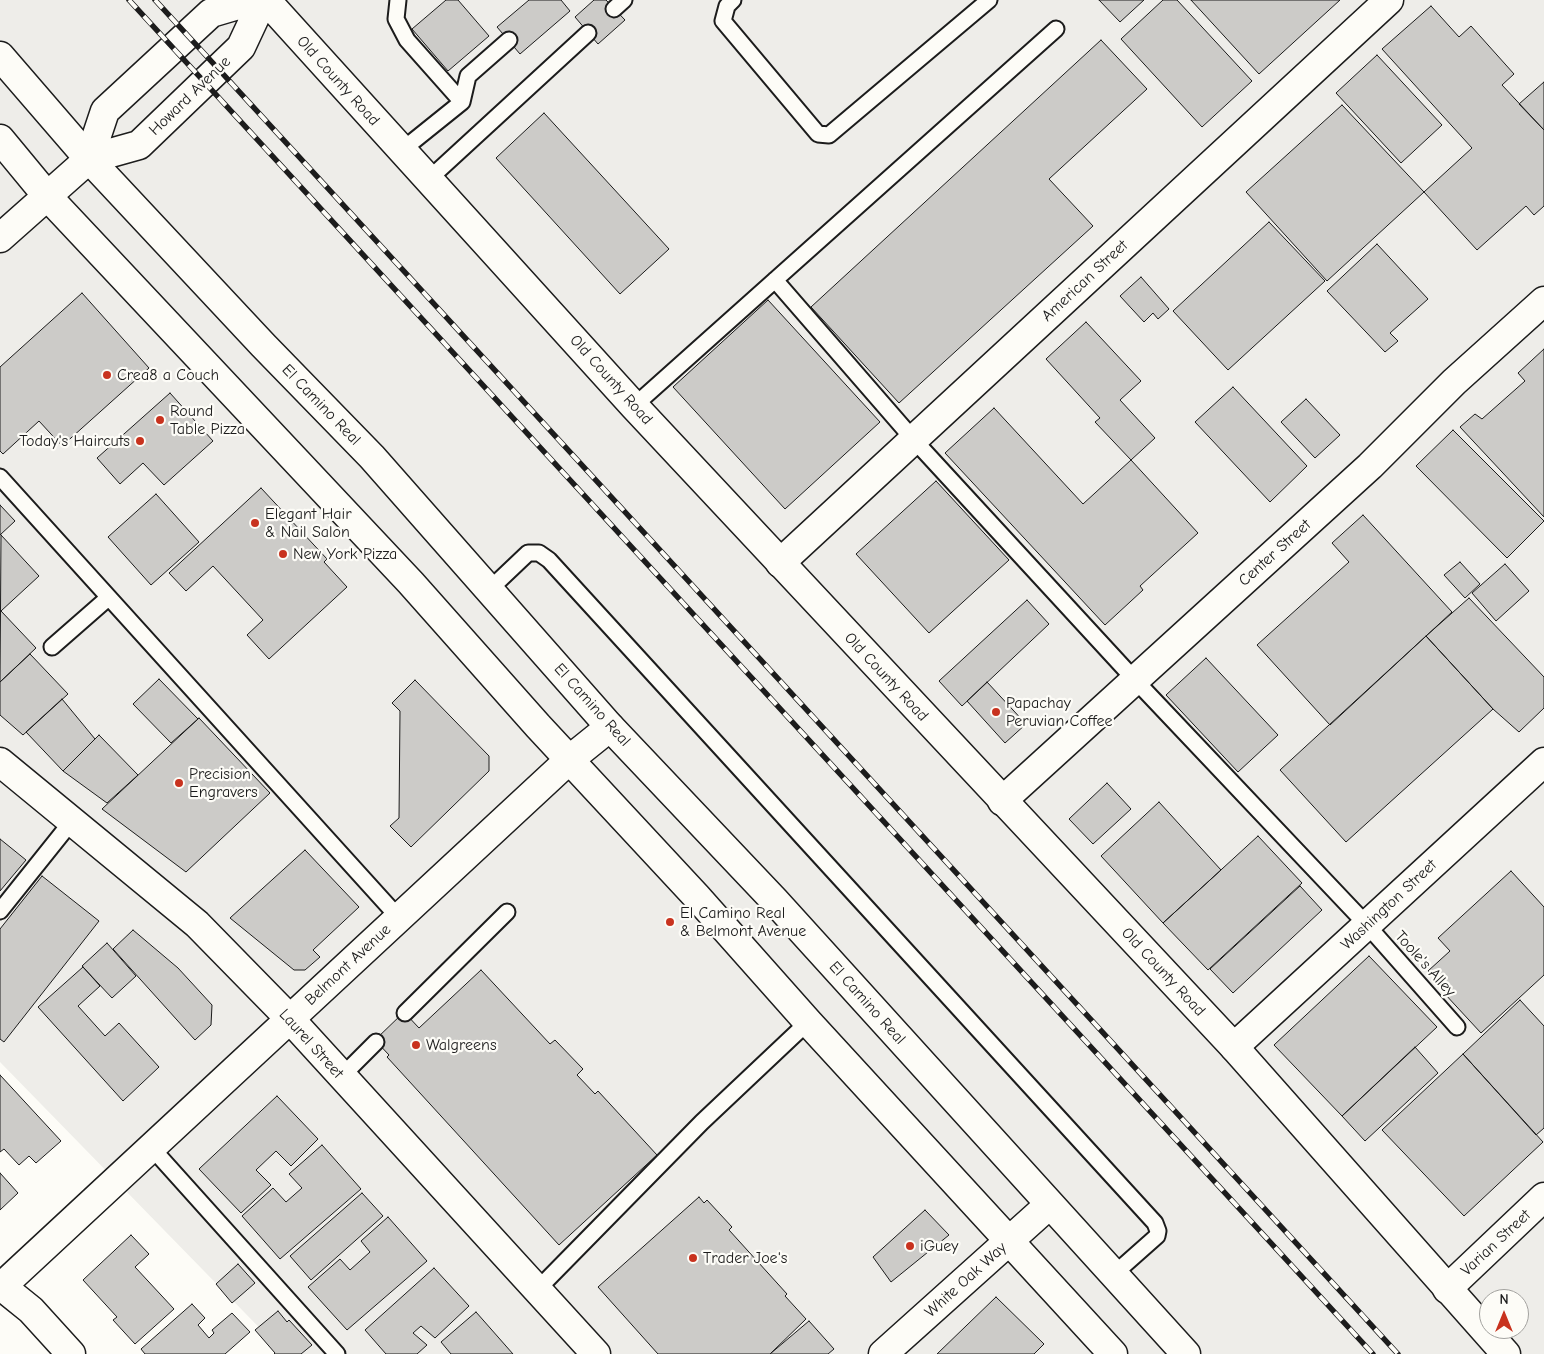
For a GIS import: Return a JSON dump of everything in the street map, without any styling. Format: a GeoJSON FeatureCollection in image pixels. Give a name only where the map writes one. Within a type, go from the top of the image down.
{"type":"FeatureCollection","features":[{"type":"Feature","properties":{"kind":"street","name":"Howard Avenue"},"geometry":{"type":"LineString","coordinates":[[89,159],[105,111],[211,13],[255,0]]}},
{"type":"Feature","properties":{"kind":"street","name":"Howard Avenue"},"geometry":{"type":"LineString","coordinates":[[0,238],[89,159],[140,145],[241,47],[264,0]]}},
{"type":"Feature","properties":{"kind":"street","name":"Old County Road"},"geometry":{"type":"LineString","coordinates":[[264,0],[634,406],[1234,1047],[1506,1354]]}},
{"type":"Feature","properties":{"kind":"street","name":"American Street"},"geometry":{"type":"LineString","coordinates":[[780,563],[1389,0]]}},
{"type":"Feature","properties":{"kind":"street","name":"El Camino Real"},"geometry":{"type":"LineString","coordinates":[[0,56],[89,159],[372,457],[610,727],[775,901],[1186,1354]]}},
{"type":"Feature","properties":{"kind":"street"},"geometry":{"type":"LineString","coordinates":[[0,140],[48,197],[411,583],[569,760],[698,896],[808,1022],[1113,1354]]}},
{"type":"Feature","properties":{"kind":"street","name":"Center Street"},"geometry":{"type":"LineString","coordinates":[[1002,800],[1370,466],[1454,382],[1544,301]]}},
{"type":"Feature","properties":{"kind":"street","name":"Belmont Avenue"},"geometry":{"type":"LineString","coordinates":[[0,1286],[569,760],[610,727]]}},
{"type":"Feature","properties":{"kind":"street","name":"Laurel Street"},"geometry":{"type":"LineString","coordinates":[[0,762],[197,924],[290,1019],[596,1354]]}},
{"type":"Feature","properties":{"kind":"street","name":"Washington Street"},"geometry":{"type":"LineString","coordinates":[[1234,1047],[1544,762]]}},
{"type":"Feature","properties":{"kind":"street","name":"Varian Street"},"geometry":{"type":"LineString","coordinates":[[1447,1289],[1544,1197]]}},
{"type":"Feature","properties":{"kind":"street","name":"White Oak Way"},"geometry":{"type":"LineString","coordinates":[[883,1354],[1049,1205]]}},
{"type":"Feature","properties":{"kind":"street"},"geometry":{"type":"LineString","coordinates":[[0,1286],[31,1310],[71,1354]]}},
{"type":"Feature","properties":{"kind":"lane"},"geometry":{"type":"LineString","coordinates":[[398,0],[396,19],[407,40],[462,102]]}},
{"type":"Feature","properties":{"kind":"lane"},"geometry":{"type":"LineString","coordinates":[[733,0],[726,6],[724,21],[818,134],[829,135],[989,0]]}},
{"type":"Feature","properties":{"kind":"lane"},"geometry":{"type":"LineString","coordinates":[[634,406],[1056,29]]}},
{"type":"Feature","properties":{"kind":"lane"},"geometry":{"type":"LineString","coordinates":[[438,190],[588,32]]}},
{"type":"Feature","properties":{"kind":"lane"},"geometry":{"type":"LineString","coordinates":[[401,151],[462,102],[468,76],[508,40]]}},
{"type":"Feature","properties":{"kind":"lane","name":"Toole's Alley"},"geometry":{"type":"LineString","coordinates":[[775,280],[914,440],[1135,680],[1367,925],[1457,1027]]}},
{"type":"Feature","properties":{"kind":"lane"},"geometry":{"type":"LineString","coordinates":[[0,477],[399,918]]}},
{"type":"Feature","properties":{"kind":"lane"},"geometry":{"type":"LineString","coordinates":[[489,590],[528,553],[539,553],[549,560],[1155,1224],[1157,1236],[1113,1275]]}},
{"type":"Feature","properties":{"kind":"lane"},"geometry":{"type":"LineString","coordinates":[[52,647],[108,598]]}},
{"type":"Feature","properties":{"kind":"lane"},"geometry":{"type":"LineString","coordinates":[[0,911],[72,821]]}},
{"type":"Feature","properties":{"kind":"lane"},"geometry":{"type":"LineString","coordinates":[[405,1013],[507,912]]}},
{"type":"Feature","properties":{"kind":"lane"},"geometry":{"type":"LineString","coordinates":[[537,1290],[702,1122],[808,1022]]}},
{"type":"Feature","properties":{"kind":"lane"},"geometry":{"type":"LineString","coordinates":[[341,1076],[376,1042]]}},
{"type":"Feature","properties":{"kind":"lane"},"geometry":{"type":"LineString","coordinates":[[151,1147],[337,1354]]}},
{"type":"Feature","properties":{"kind":"shaded area"},"geometry":{"type":"Polygon","coordinates":[[[0,0],[1544,0],[1544,1354],[285,1354],[0,1062],[0,0]]]}},
{"type":"Feature","properties":{"kind":"building"},"geometry":{"type":"Polygon","coordinates":[[[446,0],[458,0],[489,36],[448,71],[412,29],[446,0]]]}},
{"type":"Feature","properties":{"kind":"building"},"geometry":{"type":"Polygon","coordinates":[[[529,0],[561,0],[570,11],[520,54],[497,27],[529,0]]]}},
{"type":"Feature","properties":{"kind":"building"},"geometry":{"type":"Polygon","coordinates":[[[594,0],[606,0],[625,20],[598,44],[575,17],[594,0]]]}},
{"type":"Feature","properties":{"kind":"building"},"geometry":{"type":"Polygon","coordinates":[[[1099,0],[1144,0],[1120,22],[1099,0]]]}},
{"type":"Feature","properties":{"kind":"building"},"geometry":{"type":"Polygon","coordinates":[[[1163,0],[1177,0],[1252,81],[1202,127],[1121,39],[1163,0]]]}},
{"type":"Feature","properties":{"kind":"building"},"geometry":{"type":"Polygon","coordinates":[[[1191,0],[1340,0],[1259,74],[1191,0]]]}},
{"type":"Feature","properties":{"kind":"building"},"geometry":{"type":"Polygon","coordinates":[[[1431,6],[1459,37],[1471,26],[1514,74],[1502,85],[1544,130],[1544,206],[1534,215],[1526,206],[1477,250],[1424,192],[1472,148],[1382,49],[1431,6]]]}},
{"type":"Feature","properties":{"kind":"building"},"geometry":{"type":"Polygon","coordinates":[[[1101,40],[1147,89],[1049,179],[1093,226],[899,403],[811,307],[1101,40]]]}},
{"type":"Feature","properties":{"kind":"building"},"geometry":{"type":"Polygon","coordinates":[[[1377,55],[1442,125],[1401,163],[1336,93],[1377,55]]]}},
{"type":"Feature","properties":{"kind":"building"},"geometry":{"type":"Polygon","coordinates":[[[1544,82],[1544,130],[1519,104],[1544,82]]]}},
{"type":"Feature","properties":{"kind":"building"},"geometry":{"type":"Polygon","coordinates":[[[1342,105],[1424,192],[1327,281],[1246,192],[1342,105]]]}},
{"type":"Feature","properties":{"kind":"building"},"geometry":{"type":"Polygon","coordinates":[[[544,113],[669,249],[620,294],[496,158],[544,113]]]}},
{"type":"Feature","properties":{"kind":"building"},"geometry":{"type":"Polygon","coordinates":[[[1269,222],[1325,281],[1228,370],[1173,311],[1269,222]]]}},
{"type":"Feature","properties":{"kind":"building"},"geometry":{"type":"Polygon","coordinates":[[[1377,244],[1428,299],[1390,333],[1398,341],[1385,352],[1327,291],[1377,244]]]}},
{"type":"Feature","properties":{"kind":"building"},"geometry":{"type":"Polygon","coordinates":[[[1141,277],[1169,309],[1158,319],[1153,313],[1144,322],[1120,296],[1141,277]]]}},
{"type":"Feature","properties":{"kind":"building"},"geometry":{"type":"Polygon","coordinates":[[[82,293],[149,368],[62,446],[39,421],[3,454],[0,451],[0,367],[82,293]]]}},
{"type":"Feature","properties":{"kind":"building"},"geometry":{"type":"Polygon","coordinates":[[[768,300],[880,422],[785,509],[673,387],[768,300]]]}},
{"type":"Feature","properties":{"kind":"building"},"geometry":{"type":"Polygon","coordinates":[[[1086,322],[1141,381],[1120,400],[1155,438],[1131,460],[1095,422],[1100,418],[1046,359],[1086,322]]]}},
{"type":"Feature","properties":{"kind":"building"},"geometry":{"type":"Polygon","coordinates":[[[1544,349],[1544,517],[1460,427],[1475,414],[1482,419],[1525,381],[1518,373],[1544,349]]]}},
{"type":"Feature","properties":{"kind":"building"},"geometry":{"type":"Polygon","coordinates":[[[1233,387],[1307,466],[1270,502],[1195,422],[1233,387]]]}},
{"type":"Feature","properties":{"kind":"building"},"geometry":{"type":"Polygon","coordinates":[[[170,393],[213,441],[164,485],[143,463],[120,484],[97,458],[170,393]]]}},
{"type":"Feature","properties":{"kind":"building"},"geometry":{"type":"Polygon","coordinates":[[[1306,399],[1340,435],[1315,458],[1281,422],[1306,399]]]}},
{"type":"Feature","properties":{"kind":"building"},"geometry":{"type":"Polygon","coordinates":[[[994,408],[1083,504],[1131,460],[1198,533],[1140,586],[1143,590],[1105,625],[945,453],[994,408]]]}},
{"type":"Feature","properties":{"kind":"building"},"geometry":{"type":"Polygon","coordinates":[[[1453,430],[1544,521],[1507,558],[1416,466],[1453,430]]]}},
{"type":"Feature","properties":{"kind":"building"},"geometry":{"type":"Polygon","coordinates":[[[936,481],[1009,560],[929,633],[856,554],[936,481]]]}},
{"type":"Feature","properties":{"kind":"building"},"geometry":{"type":"Polygon","coordinates":[[[261,488],[327,559],[324,562],[347,587],[269,659],[247,635],[263,620],[213,566],[186,591],[169,573],[261,488]]]}},
{"type":"Feature","properties":{"kind":"building"},"geometry":{"type":"Polygon","coordinates":[[[156,494],[199,542],[151,585],[108,537],[156,494]]]}},
{"type":"Feature","properties":{"kind":"building"},"geometry":{"type":"Polygon","coordinates":[[[0,505],[15,521],[0,535],[0,505]]]}},
{"type":"Feature","properties":{"kind":"building"},"geometry":{"type":"Polygon","coordinates":[[[1363,515],[1452,612],[1330,725],[1257,645],[1349,562],[1332,543],[1363,515]]]}},
{"type":"Feature","properties":{"kind":"building"},"geometry":{"type":"Polygon","coordinates":[[[1,535],[39,576],[1,611],[36,648],[0,682],[1,535]]]}},
{"type":"Feature","properties":{"kind":"building"},"geometry":{"type":"Polygon","coordinates":[[[1460,562],[1480,584],[1465,598],[1444,575],[1460,562]]]}},
{"type":"Feature","properties":{"kind":"building"},"geometry":{"type":"Polygon","coordinates":[[[1505,564],[1529,591],[1496,621],[1472,593],[1505,564]]]}},
{"type":"Feature","properties":{"kind":"building"},"geometry":{"type":"Polygon","coordinates":[[[1469,598],[1544,677],[1544,708],[1519,732],[1493,709],[1426,636],[1469,598]]]}},
{"type":"Feature","properties":{"kind":"building"},"geometry":{"type":"Polygon","coordinates":[[[1027,600],[1049,624],[962,706],[939,681],[1027,600]]]}},
{"type":"Feature","properties":{"kind":"building"},"geometry":{"type":"Polygon","coordinates":[[[1426,636],[1493,709],[1346,842],[1280,770],[1426,636]]]}},
{"type":"Feature","properties":{"kind":"building"},"geometry":{"type":"Polygon","coordinates":[[[30,654],[68,694],[23,735],[0,715],[0,682],[30,654]]]}},
{"type":"Feature","properties":{"kind":"building"},"geometry":{"type":"Polygon","coordinates":[[[1206,658],[1278,735],[1238,772],[1166,695],[1206,658]]]}},
{"type":"Feature","properties":{"kind":"building"},"geometry":{"type":"Polygon","coordinates":[[[159,679],[198,719],[171,743],[133,704],[159,679]]]}},
{"type":"Feature","properties":{"kind":"building"},"geometry":{"type":"Polygon","coordinates":[[[415,680],[489,756],[489,771],[411,847],[390,826],[399,818],[400,711],[392,703],[415,680]]]}},
{"type":"Feature","properties":{"kind":"building","name":"Papachay Peruvian Coffee"},"geometry":{"type":"Polygon","coordinates":[[[987,682],[1026,724],[1005,743],[967,701],[987,682]]]}},
{"type":"Feature","properties":{"kind":"building"},"geometry":{"type":"Polygon","coordinates":[[[62,699],[95,739],[63,771],[26,732],[62,699]]]}},
{"type":"Feature","properties":{"kind":"building"},"geometry":{"type":"Polygon","coordinates":[[[199,718],[270,793],[186,872],[102,809],[199,718]]]}},
{"type":"Feature","properties":{"kind":"building"},"geometry":{"type":"Polygon","coordinates":[[[99,735],[138,775],[107,803],[63,771],[99,735]]]}},
{"type":"Feature","properties":{"kind":"building"},"geometry":{"type":"Polygon","coordinates":[[[1107,783],[1131,809],[1093,844],[1069,819],[1107,783]]]}},
{"type":"Feature","properties":{"kind":"building"},"geometry":{"type":"Polygon","coordinates":[[[1159,802],[1221,870],[1163,923],[1101,856],[1159,802]]]}},
{"type":"Feature","properties":{"kind":"building"},"geometry":{"type":"Polygon","coordinates":[[[1258,836],[1302,883],[1208,970],[1163,923],[1258,836]]]}},
{"type":"Feature","properties":{"kind":"building"},"geometry":{"type":"Polygon","coordinates":[[[0,839],[26,860],[0,891],[0,839]]]}},
{"type":"Feature","properties":{"kind":"building"},"geometry":{"type":"Polygon","coordinates":[[[305,850],[359,907],[313,950],[320,957],[305,970],[294,970],[230,918],[305,850]]]}},
{"type":"Feature","properties":{"kind":"building"},"geometry":{"type":"Polygon","coordinates":[[[1511,871],[1544,907],[1544,975],[1481,1033],[1444,993],[1447,990],[1428,971],[1450,951],[1438,938],[1511,871]]]}},
{"type":"Feature","properties":{"kind":"building"},"geometry":{"type":"Polygon","coordinates":[[[42,876],[99,921],[4,1042],[0,1039],[0,929],[42,876]]]}},
{"type":"Feature","properties":{"kind":"building"},"geometry":{"type":"Polygon","coordinates":[[[1300,886],[1322,910],[1233,993],[1210,969],[1300,886]]]}},
{"type":"Feature","properties":{"kind":"building"},"geometry":{"type":"Polygon","coordinates":[[[133,930],[178,968],[212,1005],[211,1025],[195,1040],[113,949],[133,930]]]}},
{"type":"Feature","properties":{"kind":"building"},"geometry":{"type":"Polygon","coordinates":[[[107,943],[136,976],[112,998],[82,966],[107,943]]]}},
{"type":"Feature","properties":{"kind":"building"},"geometry":{"type":"Polygon","coordinates":[[[1369,956],[1437,1027],[1342,1116],[1274,1045],[1369,956]]]}},
{"type":"Feature","properties":{"kind":"building"},"geometry":{"type":"Polygon","coordinates":[[[83,967],[100,986],[78,1006],[105,1036],[119,1023],[159,1067],[123,1101],[38,1007],[83,967]]]}},
{"type":"Feature","properties":{"kind":"building","name":"Walgreens"},"geometry":{"type":"Polygon","coordinates":[[[481,970],[550,1044],[555,1040],[583,1069],[577,1075],[595,1094],[598,1091],[657,1155],[559,1245],[387,1057],[389,1055],[375,1040],[404,1012],[419,1028],[481,970]]]}},
{"type":"Feature","properties":{"kind":"building"},"geometry":{"type":"Polygon","coordinates":[[[1520,1000],[1544,1026],[1544,1128],[1536,1135],[1463,1054],[1520,1000]]]}},
{"type":"Feature","properties":{"kind":"building"},"geometry":{"type":"Polygon","coordinates":[[[1415,1047],[1438,1073],[1365,1141],[1342,1116],[1415,1047]]]}},
{"type":"Feature","properties":{"kind":"building"},"geometry":{"type":"Polygon","coordinates":[[[1463,1054],[1543,1142],[1464,1216],[1382,1130],[1463,1054]]]}},
{"type":"Feature","properties":{"kind":"building"},"geometry":{"type":"Polygon","coordinates":[[[0,1075],[61,1141],[36,1163],[29,1156],[19,1165],[4,1149],[0,1152],[0,1075]]]}},
{"type":"Feature","properties":{"kind":"building"},"geometry":{"type":"Polygon","coordinates":[[[277,1096],[318,1139],[291,1166],[276,1151],[256,1170],[271,1185],[241,1213],[199,1169],[277,1096]]]}},
{"type":"Feature","properties":{"kind":"building"},"geometry":{"type":"Polygon","coordinates":[[[322,1145],[361,1189],[280,1259],[242,1216],[273,1188],[286,1202],[302,1188],[289,1174],[322,1145]]]}},
{"type":"Feature","properties":{"kind":"building"},"geometry":{"type":"Polygon","coordinates":[[[0,1173],[18,1193],[0,1210],[0,1173]]]}},
{"type":"Feature","properties":{"kind":"building"},"geometry":{"type":"Polygon","coordinates":[[[362,1193],[383,1216],[311,1280],[290,1256],[362,1193]]]}},
{"type":"Feature","properties":{"kind":"building","name":"Trader Joe's"},"geometry":{"type":"Polygon","coordinates":[[[699,1197],[704,1203],[707,1200],[732,1227],[729,1230],[787,1294],[785,1296],[806,1319],[770,1354],[658,1354],[598,1287],[699,1197]]]}},
{"type":"Feature","properties":{"kind":"building","name":"iGuey"},"geometry":{"type":"Polygon","coordinates":[[[925,1210],[949,1235],[891,1282],[873,1257],[925,1210]]]}},
{"type":"Feature","properties":{"kind":"building"},"geometry":{"type":"Polygon","coordinates":[[[388,1217],[427,1261],[347,1330],[308,1287],[340,1259],[350,1270],[370,1252],[361,1241],[388,1217]]]}},
{"type":"Feature","properties":{"kind":"building"},"geometry":{"type":"Polygon","coordinates":[[[131,1235],[149,1254],[135,1267],[174,1309],[135,1344],[113,1320],[117,1317],[83,1280],[131,1235]]]}},
{"type":"Feature","properties":{"kind":"building"},"geometry":{"type":"Polygon","coordinates":[[[238,1264],[255,1283],[232,1303],[216,1284],[238,1264]]]}},
{"type":"Feature","properties":{"kind":"building"},"geometry":{"type":"Polygon","coordinates":[[[434,1268],[469,1306],[435,1338],[421,1326],[413,1333],[427,1345],[417,1354],[386,1354],[365,1330],[434,1268]]]}},
{"type":"Feature","properties":{"kind":"building"},"geometry":{"type":"Polygon","coordinates":[[[996,1297],[1044,1344],[1034,1354],[937,1354],[996,1297]]]}},
{"type":"Feature","properties":{"kind":"building"},"geometry":{"type":"Polygon","coordinates":[[[192,1304],[205,1318],[198,1325],[209,1338],[214,1333],[212,1330],[232,1313],[250,1332],[225,1354],[145,1354],[141,1349],[192,1304]]]}},
{"type":"Feature","properties":{"kind":"building"},"geometry":{"type":"Polygon","coordinates":[[[278,1311],[312,1345],[301,1354],[274,1354],[255,1330],[278,1311]]]}},
{"type":"Feature","properties":{"kind":"building"},"geometry":{"type":"Polygon","coordinates":[[[476,1312],[513,1354],[451,1354],[441,1342],[476,1312]]]}},
{"type":"Feature","properties":{"kind":"building"},"geometry":{"type":"Polygon","coordinates":[[[809,1321],[834,1349],[828,1354],[770,1354],[809,1321]]]}},
{"type":"Feature","properties":{"kind":"railway"},"geometry":{"type":"LineString","coordinates":[[129,0],[1373,1354]]}},
{"type":"Feature","properties":{"kind":"railway"},"geometry":{"type":"LineString","coordinates":[[155,0],[1398,1354]]}},
{"type":"Feature","properties":{"kind":"place","name":"Crea8 a Couch"},"geometry":{"type":"Point","coordinates":[107,375]}},
{"type":"Feature","properties":{"kind":"place","name":"Round Table Pizza"},"geometry":{"type":"Point","coordinates":[160,420]}},
{"type":"Feature","properties":{"kind":"place","name":"Today's Haircuts"},"geometry":{"type":"Point","coordinates":[140,441]}},
{"type":"Feature","properties":{"kind":"place","name":"Elegant Hair & Nail Salon"},"geometry":{"type":"Point","coordinates":[255,523]}},
{"type":"Feature","properties":{"kind":"place","name":"New York Pizza"},"geometry":{"type":"Point","coordinates":[283,554]}},
{"type":"Feature","properties":{"kind":"place","name":"Papachay Peruvian Coffee"},"geometry":{"type":"Point","coordinates":[996,712]}},
{"type":"Feature","properties":{"kind":"place","name":"Precision Engravers"},"geometry":{"type":"Point","coordinates":[179,783]}},
{"type":"Feature","properties":{"kind":"place","name":"El Camino Real & Belmont Avenue"},"geometry":{"type":"Point","coordinates":[670,922]}},
{"type":"Feature","properties":{"kind":"place","name":"Walgreens"},"geometry":{"type":"Point","coordinates":[416,1045]}},
{"type":"Feature","properties":{"kind":"place","name":"iGuey"},"geometry":{"type":"Point","coordinates":[910,1246]}},
{"type":"Feature","properties":{"kind":"place","name":"Trader Joe's"},"geometry":{"type":"Point","coordinates":[693,1258]}}]}
